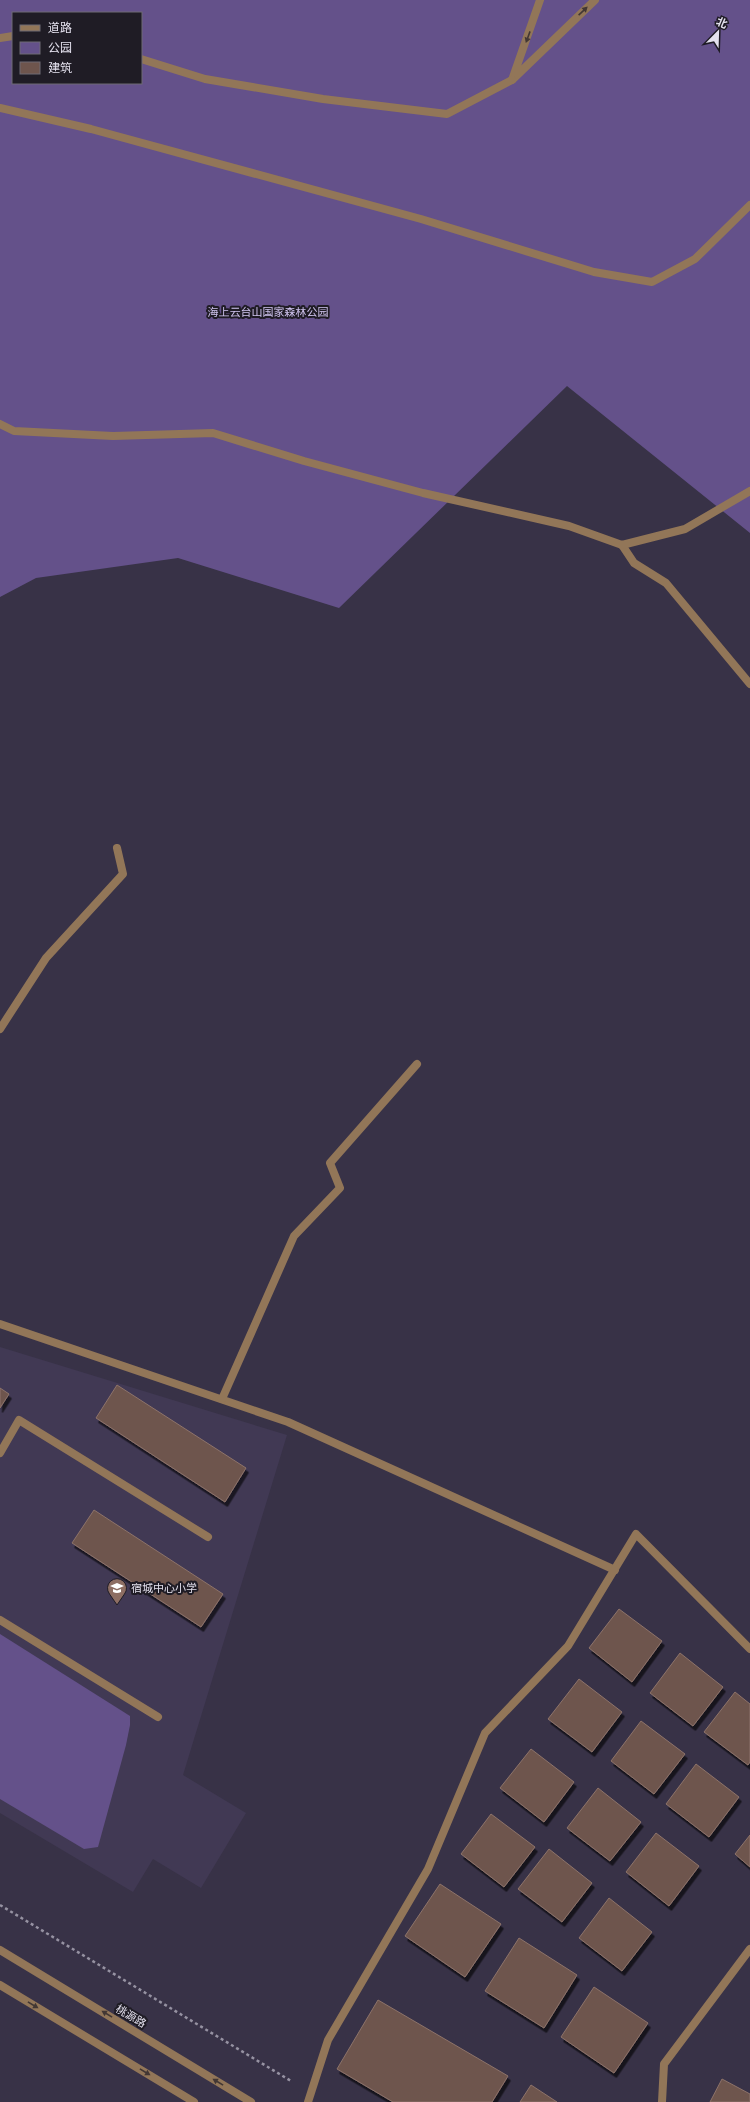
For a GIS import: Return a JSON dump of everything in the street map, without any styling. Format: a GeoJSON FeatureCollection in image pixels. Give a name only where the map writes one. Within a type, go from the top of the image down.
{"type":"FeatureCollection","features":[{"type":"Feature","properties":{"kind":"street"},"geometry":{"type":"LineString","coordinates":[[512,80],[540,0]]}},
{"type":"Feature","properties":{"kind":"street"},"geometry":{"type":"LineString","coordinates":[[142,59],[205,79],[323,99],[447,114],[512,80],[595,0]]}},
{"type":"Feature","properties":{"kind":"street"},"geometry":{"type":"LineString","coordinates":[[0,38],[12,36]]}},
{"type":"Feature","properties":{"kind":"street"},"geometry":{"type":"LineString","coordinates":[[0,108],[92,129],[406,215],[594,272],[652,282],[696,259],[750,205]]}},
{"type":"Feature","properties":{"kind":"street"},"geometry":{"type":"LineString","coordinates":[[0,424],[14,431],[113,436],[213,433],[304,461],[423,493],[569,526],[622,545],[685,529],[750,491]]}},
{"type":"Feature","properties":{"kind":"street"},"geometry":{"type":"LineString","coordinates":[[622,545],[634,563],[666,583],[750,684]]}},
{"type":"Feature","properties":{"kind":"street"},"geometry":{"type":"LineString","coordinates":[[0,1029],[46,958],[123,874],[117,848]]}},
{"type":"Feature","properties":{"kind":"street"},"geometry":{"type":"LineString","coordinates":[[222,1400],[294,1236],[340,1188],[330,1163],[417,1064]]}},
{"type":"Feature","properties":{"kind":"street"},"geometry":{"type":"LineString","coordinates":[[0,1324],[288,1422],[615,1570]]}},
{"type":"Feature","properties":{"kind":"street"},"geometry":{"type":"LineString","coordinates":[[0,1453],[19,1420],[208,1537]]}},
{"type":"Feature","properties":{"kind":"street"},"geometry":{"type":"LineString","coordinates":[[308,2102],[328,2040],[428,1869],[485,1734],[568,1646],[636,1534],[750,1649]]}},
{"type":"Feature","properties":{"kind":"street"},"geometry":{"type":"LineString","coordinates":[[0,1620],[158,1717]]}},
{"type":"Feature","properties":{"kind":"street"},"geometry":{"type":"LineString","coordinates":[[662,2102],[664,2064],[750,1949]]}},
{"type":"Feature","properties":{"kind":"street","name":"桃源路"},"geometry":{"type":"LineString","coordinates":[[0,1950],[251,2102]]}},
{"type":"Feature","properties":{"kind":"street"},"geometry":{"type":"LineString","coordinates":[[0,1985],[194,2102]]}},
{"type":"Feature","properties":{"kind":"path"},"geometry":{"type":"LineString","coordinates":[[0,1905],[310,2092]]}},
{"type":"Feature","properties":{"kind":"shaded area","name":"宿城中心小学"},"geometry":{"type":"Polygon","coordinates":[[[0,1347],[287,1435],[183,1775],[246,1813],[201,1888],[153,1859],[133,1892],[0,1813],[0,1347]]]}},
{"type":"Feature","properties":{"kind":"green space","name":"海上云台山国家森林公园"},"geometry":{"type":"Polygon","coordinates":[[[0,0],[750,0],[750,533],[567,386],[339,608],[178,558],[36,578],[0,597],[0,0]]]}},
{"type":"Feature","properties":{"kind":"green space"},"geometry":{"type":"Polygon","coordinates":[[[0,1634],[130,1716],[130,1725],[126,1745],[98,1847],[84,1849],[0,1799],[0,1634]]]}},
{"type":"Feature","properties":{"kind":"building"},"geometry":{"type":"Polygon","coordinates":[[[117,1385],[246,1468],[225,1502],[96,1418],[117,1385]]]}},
{"type":"Feature","properties":{"kind":"building"},"geometry":{"type":"Polygon","coordinates":[[[0,1388],[9,1394],[0,1408],[0,1388]]]}},
{"type":"Feature","properties":{"kind":"building"},"geometry":{"type":"Polygon","coordinates":[[[94,1510],[223,1594],[201,1627],[72,1543],[94,1510]]]}},
{"type":"Feature","properties":{"kind":"building"},"geometry":{"type":"Polygon","coordinates":[[[619,1609],[662,1641],[632,1682],[589,1648],[619,1609]]]}},
{"type":"Feature","properties":{"kind":"building"},"geometry":{"type":"Polygon","coordinates":[[[680,1653],[723,1687],[693,1726],[650,1693],[680,1653]]]}},
{"type":"Feature","properties":{"kind":"building"},"geometry":{"type":"Polygon","coordinates":[[[579,1679],[622,1712],[592,1752],[548,1719],[579,1679]]]}},
{"type":"Feature","properties":{"kind":"building"},"geometry":{"type":"Polygon","coordinates":[[[735,1692],[750,1704],[750,1762],[748,1765],[704,1732],[735,1692]]]}},
{"type":"Feature","properties":{"kind":"building"},"geometry":{"type":"Polygon","coordinates":[[[641,1721],[685,1754],[654,1794],[611,1761],[641,1721]]]}},
{"type":"Feature","properties":{"kind":"building"},"geometry":{"type":"Polygon","coordinates":[[[531,1749],[574,1782],[544,1822],[500,1788],[531,1749]]]}},
{"type":"Feature","properties":{"kind":"building"},"geometry":{"type":"Polygon","coordinates":[[[696,1764],[739,1797],[709,1837],[666,1804],[696,1764]]]}},
{"type":"Feature","properties":{"kind":"building"},"geometry":{"type":"Polygon","coordinates":[[[598,1788],[641,1822],[610,1861],[567,1828],[598,1788]]]}},
{"type":"Feature","properties":{"kind":"building"},"geometry":{"type":"Polygon","coordinates":[[[491,1814],[535,1847],[504,1887],[461,1854],[491,1814]]]}},
{"type":"Feature","properties":{"kind":"building"},"geometry":{"type":"Polygon","coordinates":[[[656,1833],[699,1866],[669,1906],[626,1872],[656,1833]]]}},
{"type":"Feature","properties":{"kind":"building"},"geometry":{"type":"Polygon","coordinates":[[[750,1835],[750,1867],[735,1854],[750,1835]]]}},
{"type":"Feature","properties":{"kind":"building"},"geometry":{"type":"Polygon","coordinates":[[[549,1849],[592,1883],[562,1922],[518,1889],[549,1849]]]}},
{"type":"Feature","properties":{"kind":"building"},"geometry":{"type":"Polygon","coordinates":[[[440,1884],[501,1924],[465,1977],[405,1936],[440,1884]]]}},
{"type":"Feature","properties":{"kind":"building"},"geometry":{"type":"Polygon","coordinates":[[[609,1898],[652,1932],[622,1971],[579,1938],[609,1898]]]}},
{"type":"Feature","properties":{"kind":"building"},"geometry":{"type":"Polygon","coordinates":[[[519,1938],[577,1975],[544,2028],[485,1991],[519,1938]]]}},
{"type":"Feature","properties":{"kind":"building"},"geometry":{"type":"Polygon","coordinates":[[[594,1987],[648,2023],[614,2073],[561,2037],[594,1987]]]}},
{"type":"Feature","properties":{"kind":"building"},"geometry":{"type":"Polygon","coordinates":[[[378,2000],[508,2076],[492,2102],[393,2102],[337,2069],[378,2000]]]}},
{"type":"Feature","properties":{"kind":"building"},"geometry":{"type":"Polygon","coordinates":[[[722,2079],[750,2094],[750,2102],[710,2102],[722,2079]]]}},
{"type":"Feature","properties":{"kind":"building"},"geometry":{"type":"Polygon","coordinates":[[[531,2085],[557,2102],[520,2102],[531,2085]]]}},
{"type":"Feature","properties":{"kind":"place","name":"宿城中心小学"},"geometry":{"type":"Point","coordinates":[117,1605]}}]}
